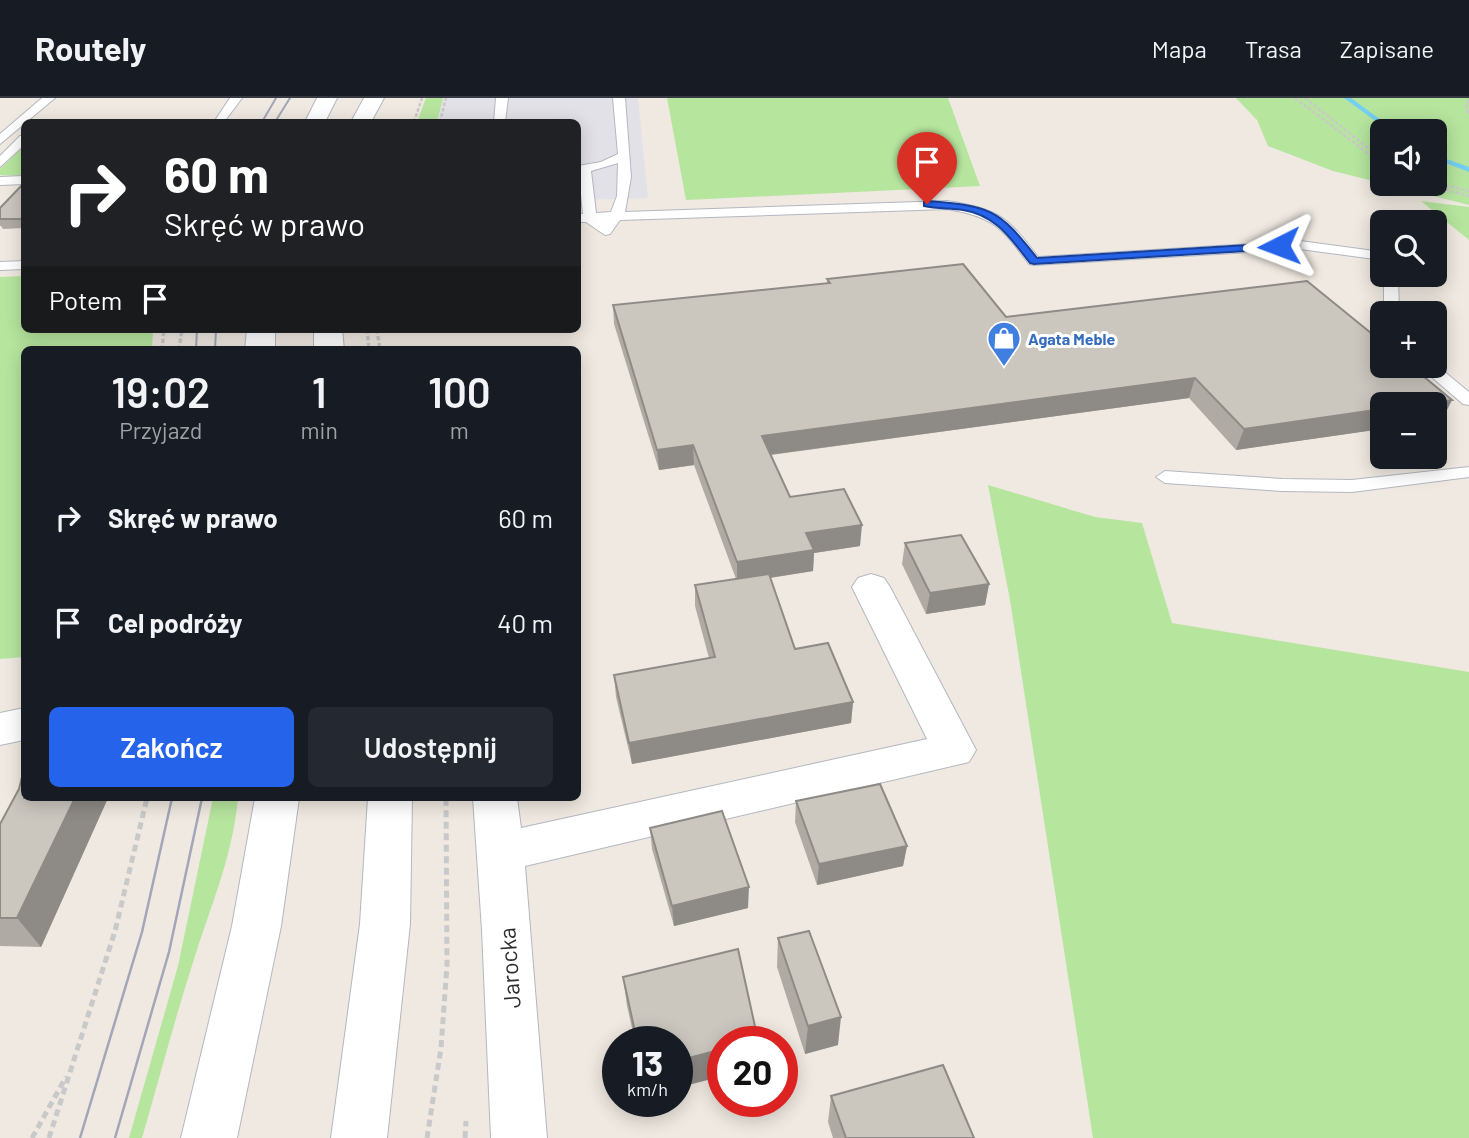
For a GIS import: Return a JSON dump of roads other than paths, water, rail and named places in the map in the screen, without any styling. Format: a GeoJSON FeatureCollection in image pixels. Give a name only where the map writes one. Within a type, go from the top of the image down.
{"type":"FeatureCollection","features":[{"type":"Feature","properties":{"kind":"main road"},"geometry":{"type":"LineString","coordinates":[[316,119],[327,98]]}},
{"type":"Feature","properties":{"kind":"main road"},"geometry":{"type":"LineString","coordinates":[[363,119],[374,98]]}},
{"type":"Feature","properties":{"kind":"main road"},"geometry":{"type":"LineString","coordinates":[[499,852],[954,751],[872,587]]}},
{"type":"Feature","properties":{"kind":"main road"},"geometry":{"type":"LineString","coordinates":[[0,729],[21,725]]}},
{"type":"Feature","properties":{"kind":"main road"},"geometry":{"type":"LineString","coordinates":[[209,1138],[251,956],[270,860],[278,801]]}},
{"type":"Feature","properties":{"kind":"main road"},"geometry":{"type":"LineString","coordinates":[[359,1138],[385,924],[390,801]]}},
{"type":"Feature","properties":{"kind":"main road","name":"Jarocka"},"geometry":{"type":"LineString","coordinates":[[495,801],[507,930],[519,1138]]}},
{"type":"Feature","properties":{"kind":"lane"},"geometry":{"type":"LineString","coordinates":[[41,119],[52,98]]}},
{"type":"Feature","properties":{"kind":"lane"},"geometry":{"type":"LineString","coordinates":[[26,119],[52,98]]}},
{"type":"Feature","properties":{"kind":"lane"},"geometry":{"type":"LineString","coordinates":[[221,119],[236,98]]}},
{"type":"Feature","properties":{"kind":"lane"},"geometry":{"type":"LineString","coordinates":[[500,119],[502,98]]}},
{"type":"Feature","properties":{"kind":"lane"},"geometry":{"type":"LineString","coordinates":[[605,231],[617,216],[625,192],[619,98]]}},
{"type":"Feature","properties":{"kind":"lane"},"geometry":{"type":"LineString","coordinates":[[0,140],[21,123]]}},
{"type":"Feature","properties":{"kind":"lane"},"geometry":{"type":"LineString","coordinates":[[0,163],[21,142]]}},
{"type":"Feature","properties":{"kind":"lane"},"geometry":{"type":"LineString","coordinates":[[584,218],[581,170],[624,156]]}},
{"type":"Feature","properties":{"kind":"lane"},"geometry":{"type":"LineString","coordinates":[[0,181],[21,180]]}},
{"type":"Feature","properties":{"kind":"lane"},"geometry":{"type":"LineString","coordinates":[[584,218],[927,204],[965,207],[989,215],[1007,226],[1034,261],[1300,245],[1370,254]]}},
{"type":"Feature","properties":{"kind":"lane"},"geometry":{"type":"LineString","coordinates":[[581,233],[721,222],[784,211]]}},
{"type":"Feature","properties":{"kind":"lane"},"geometry":{"type":"LineString","coordinates":[[584,218],[605,231]]}},
{"type":"Feature","properties":{"kind":"lane"},"geometry":{"type":"LineString","coordinates":[[0,256],[21,255]]}},
{"type":"Feature","properties":{"kind":"lane"},"geometry":{"type":"LineString","coordinates":[[0,266],[21,265]]}},
{"type":"Feature","properties":{"kind":"lane"},"geometry":{"type":"LineString","coordinates":[[1442,378],[1469,400]]}},
{"type":"Feature","properties":{"kind":"lane"},"geometry":{"type":"LineString","coordinates":[[1165,477],[1353,486],[1400,483],[1469,472]]}},
{"type":"Feature","properties":{"kind":"waterway"},"geometry":{"type":"LineString","coordinates":[[1347,98],[1376,119]]}},
{"type":"Feature","properties":{"kind":"waterway"},"geometry":{"type":"LineString","coordinates":[[1447,162],[1469,170]]}},
{"type":"Feature","properties":{"kind":"tram line"},"geometry":{"type":"LineString","coordinates":[[264,119],[276,98]]}},
{"type":"Feature","properties":{"kind":"tram line"},"geometry":{"type":"LineString","coordinates":[[277,119],[290,98]]}},
{"type":"Feature","properties":{"kind":"tram line"},"geometry":{"type":"LineString","coordinates":[[196,346],[197,333]]}},
{"type":"Feature","properties":{"kind":"tram line"},"geometry":{"type":"LineString","coordinates":[[215,346],[216,333]]}},
{"type":"Feature","properties":{"kind":"tram line"},"geometry":{"type":"LineString","coordinates":[[80,1138],[142,932],[171,801]]}},
{"type":"Feature","properties":{"kind":"tram line"},"geometry":{"type":"LineString","coordinates":[[115,1138],[169,952],[201,801]]}},
{"type":"Feature","properties":{"kind":"place","name":"Agata Meble"},"geometry":{"type":"Point","coordinates":[1004,368]}}]}
